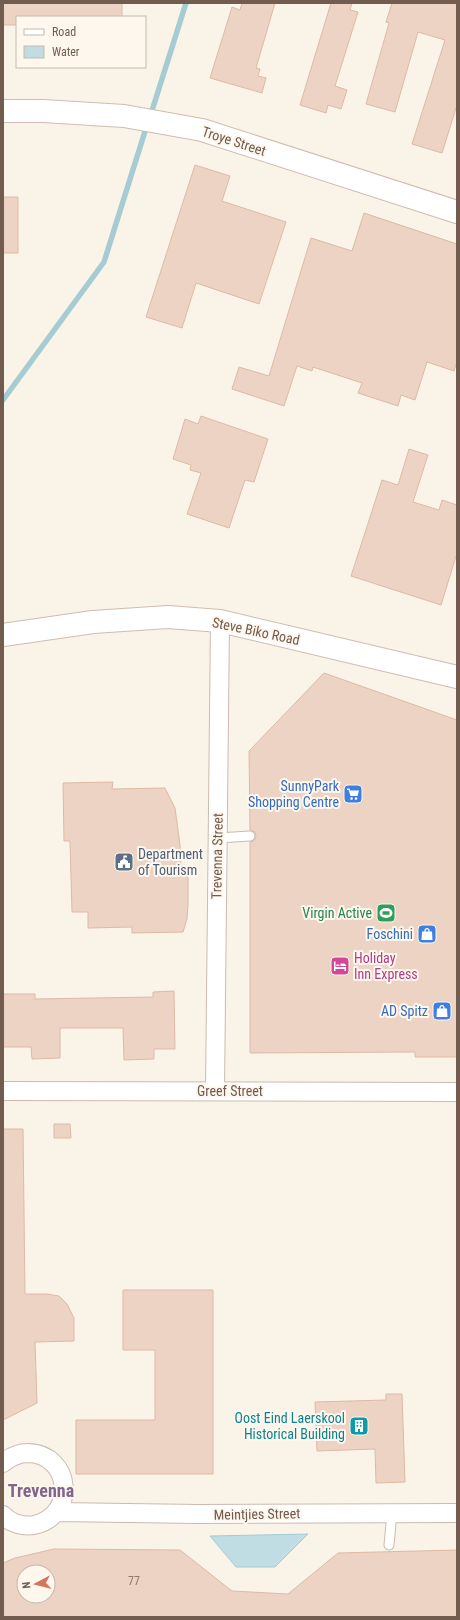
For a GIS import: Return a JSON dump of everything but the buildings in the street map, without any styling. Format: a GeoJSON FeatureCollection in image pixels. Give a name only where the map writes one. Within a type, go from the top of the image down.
{"type":"FeatureCollection","features":[{"type":"Feature","properties":{"kind":"main road","name":"Troye Street"},"geometry":{"type":"LineString","coordinates":[[3,111],[50,112],[134,118],[175,124],[202,130],[457,212]]}},
{"type":"Feature","properties":{"kind":"main road","name":"Steve Biko Road"},"geometry":{"type":"LineString","coordinates":[[3,635],[101,621],[168,617],[220,621],[457,677]]}},
{"type":"Feature","properties":{"kind":"street","name":"Trevenna Street"},"geometry":{"type":"LineString","coordinates":[[215,1091],[220,621]]}},
{"type":"Feature","properties":{"kind":"street","name":"Greef Street"},"geometry":{"type":"LineString","coordinates":[[3,1091],[457,1092]]}},
{"type":"Feature","properties":{"kind":"street"},"geometry":{"type":"LineString","coordinates":[[3,1463],[15,1455],[24,1453],[33,1453],[42,1456],[51,1461],[57,1468],[62,1476],[64,1485],[64,1494],[61,1504],[50,1518],[41,1523],[32,1525],[3,1525]]}},
{"type":"Feature","properties":{"kind":"street","name":"Meintjies Street"},"geometry":{"type":"LineString","coordinates":[[56,1512],[198,1514],[457,1513]]}},
{"type":"Feature","properties":{"kind":"street"},"geometry":{"type":"LineString","coordinates":[[3,1515],[13,1522],[22,1525]]}},
{"type":"Feature","properties":{"kind":"lane"},"geometry":{"type":"LineString","coordinates":[[218,838],[250,836]]}},
{"type":"Feature","properties":{"kind":"lane"},"geometry":{"type":"LineString","coordinates":[[390,1545],[392,1513]]}},
{"type":"Feature","properties":{"kind":"water"},"geometry":{"type":"Polygon","coordinates":[[[308,1534],[275,1567],[236,1567],[210,1536],[308,1534]]]}},
{"type":"Feature","properties":{"kind":"waterway"},"geometry":{"type":"LineString","coordinates":[[150,117],[186,3]]}},
{"type":"Feature","properties":{"kind":"waterway"},"geometry":{"type":"LineString","coordinates":[[3,400],[104,262],[147,125]]}},
{"type":"Feature","properties":{"kind":"place","name":"SunnyPark Shopping Centre"},"geometry":{"type":"Point","coordinates":[353,794]}},
{"type":"Feature","properties":{"kind":"place","name":"Department of Tourism"},"geometry":{"type":"Point","coordinates":[124,862]}},
{"type":"Feature","properties":{"kind":"place","name":"Virgin Active"},"geometry":{"type":"Point","coordinates":[386,913]}},
{"type":"Feature","properties":{"kind":"place","name":"Foschini"},"geometry":{"type":"Point","coordinates":[427,934]}},
{"type":"Feature","properties":{"kind":"place","name":"Holiday Inn Express"},"geometry":{"type":"Point","coordinates":[340,966]}},
{"type":"Feature","properties":{"kind":"place","name":"AD Spitz"},"geometry":{"type":"Point","coordinates":[442,1011]}},
{"type":"Feature","properties":{"kind":"place","name":"Oost Eind Laerskool Historical Building"},"geometry":{"type":"Point","coordinates":[359,1426]}},
{"type":"Feature","properties":{"kind":"district","name":"Trevenna"},"geometry":{"type":"Point","coordinates":[41,1490]}}]}
